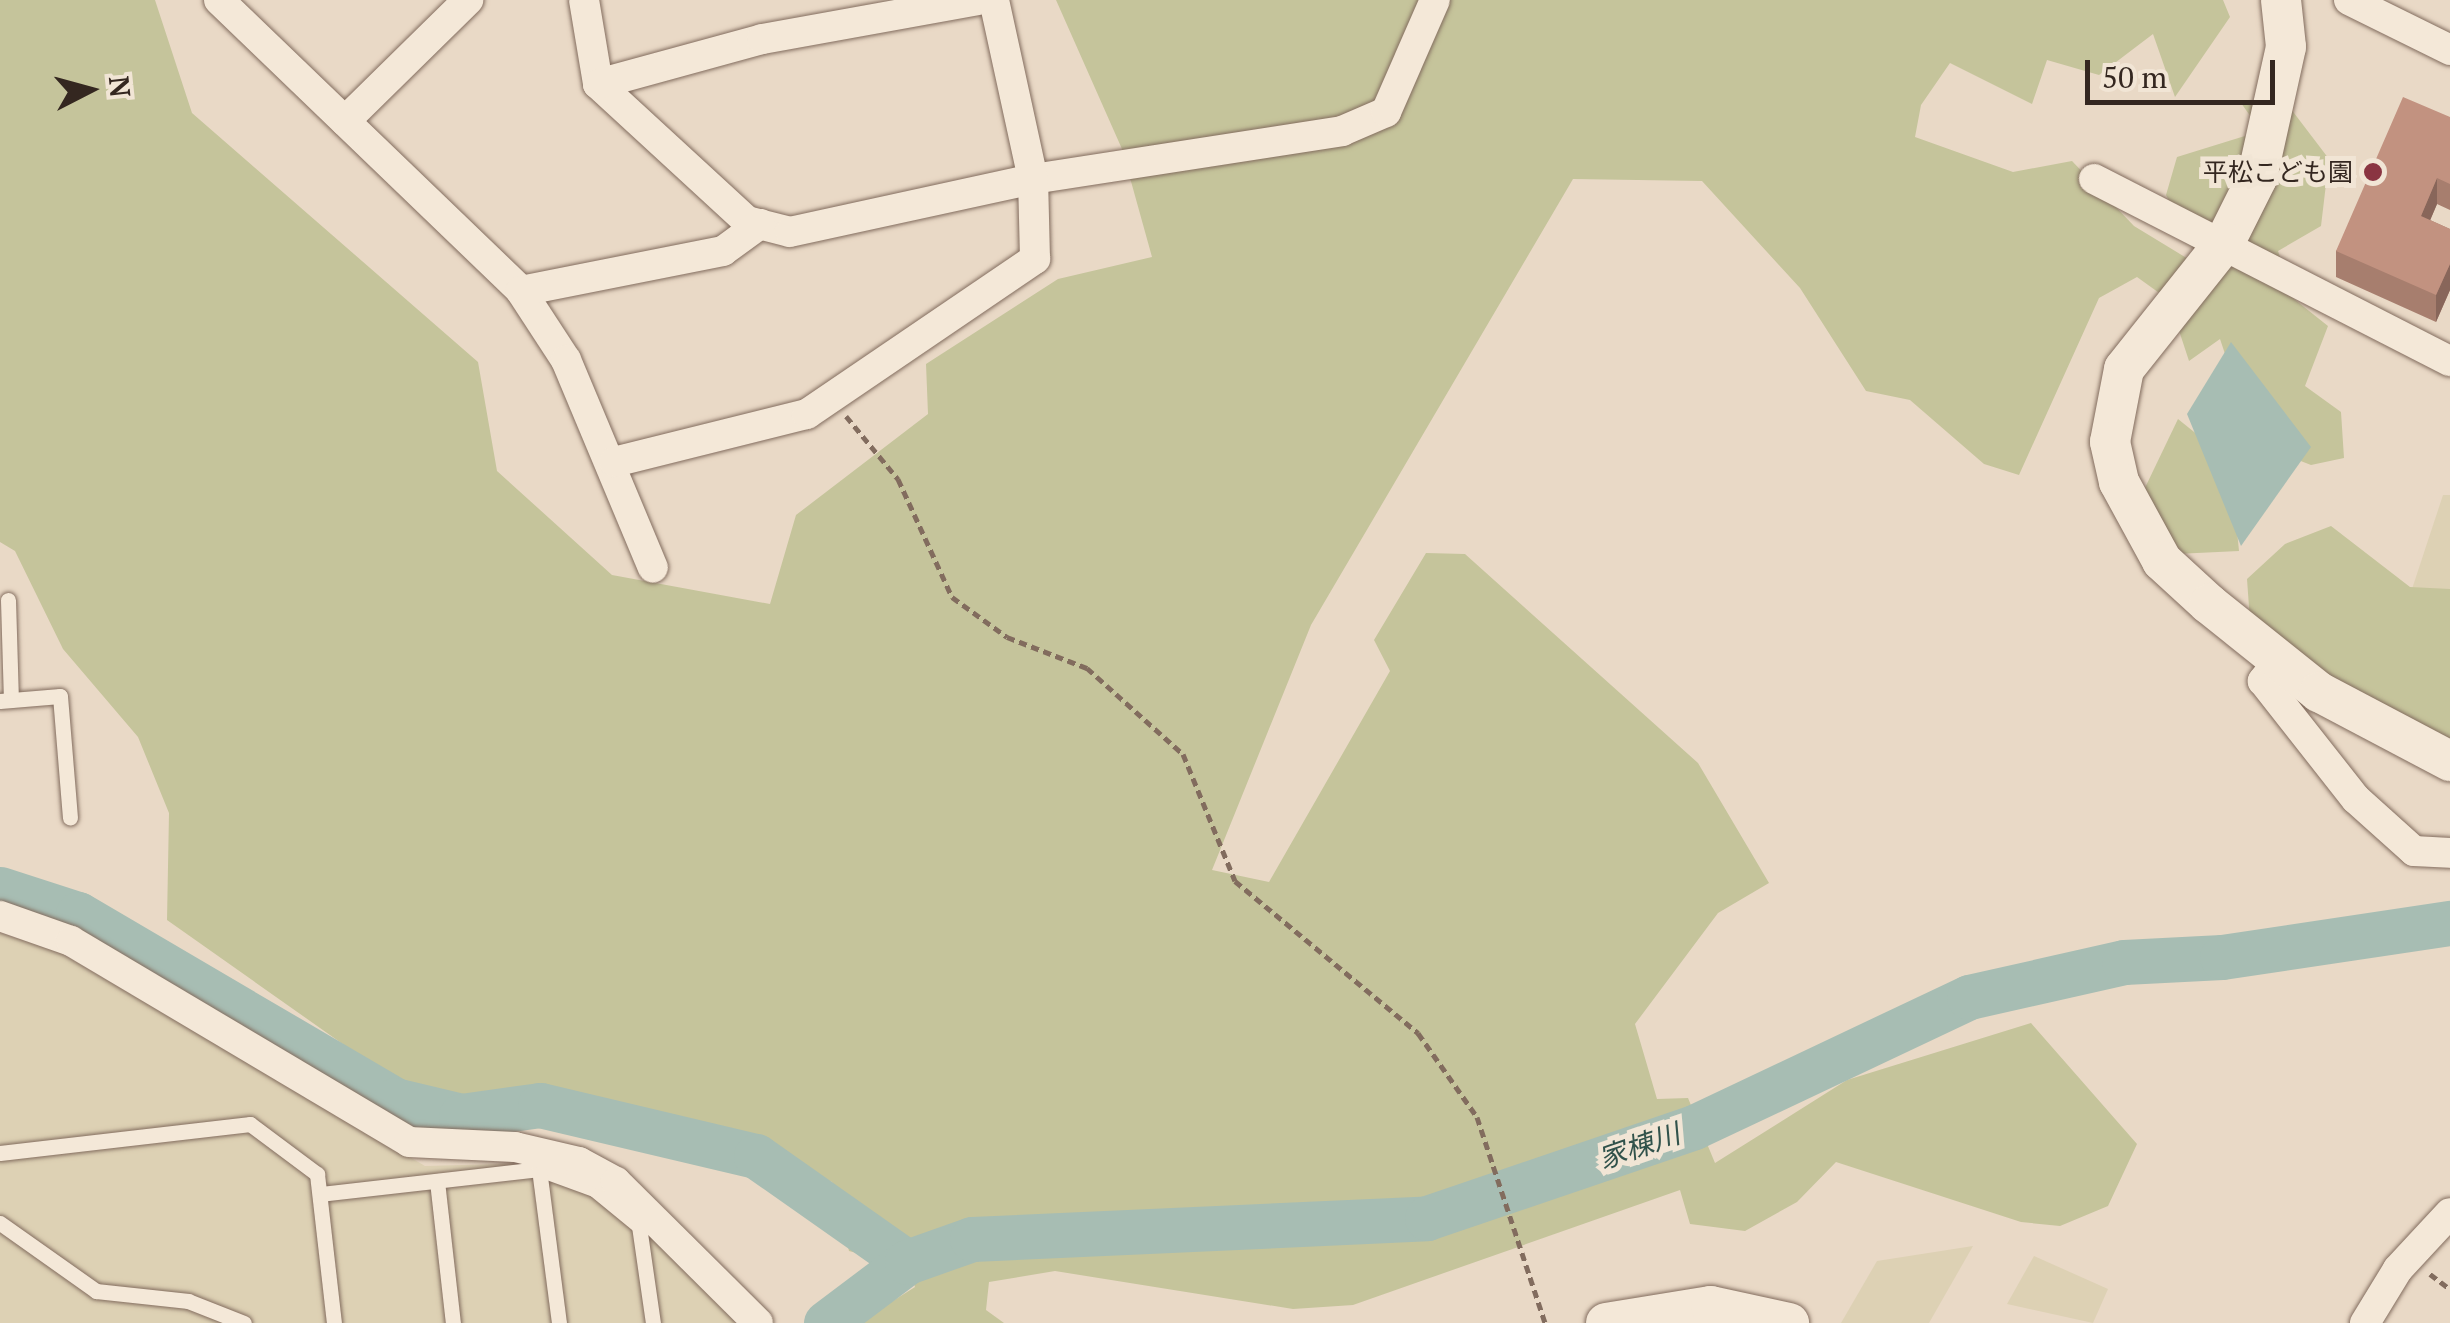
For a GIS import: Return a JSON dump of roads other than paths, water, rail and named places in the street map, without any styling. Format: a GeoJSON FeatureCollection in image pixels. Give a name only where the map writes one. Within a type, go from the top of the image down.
{"type":"FeatureCollection","features":[{"type":"Feature","properties":{"kind":"street"},"geometry":{"type":"LineString","coordinates":[[219,0],[521,291],[614,462],[654,568]]}},
{"type":"Feature","properties":{"kind":"street"},"geometry":{"type":"LineString","coordinates":[[345,121],[468,0]]}},
{"type":"Feature","properties":{"kind":"street"},"geometry":{"type":"LineString","coordinates":[[584,0],[598,84],[760,224],[790,232],[1032,179],[1342,130],[1386,112],[1435,0]]}},
{"type":"Feature","properties":{"kind":"street"},"geometry":{"type":"LineString","coordinates":[[598,84],[762,40],[978,0]]}},
{"type":"Feature","properties":{"kind":"street"},"geometry":{"type":"LineString","coordinates":[[614,462],[806,414],[847,393],[1035,259],[1032,179],[994,0]]}},
{"type":"Feature","properties":{"kind":"street"},"geometry":{"type":"LineString","coordinates":[[2281,0],[2286,46],[2275,120],[2225,242],[2124,370],[2110,442],[2136,524],[2162,561],[2279,661],[2450,761]]}},
{"type":"Feature","properties":{"kind":"street"},"geometry":{"type":"LineString","coordinates":[[2349,0],[2450,50]]}},
{"type":"Feature","properties":{"kind":"street"},"geometry":{"type":"LineString","coordinates":[[2094,179],[2225,242],[2450,361]]}},
{"type":"Feature","properties":{"kind":"street"},"geometry":{"type":"LineString","coordinates":[[521,291],[723,251],[760,224]]}},
{"type":"Feature","properties":{"kind":"street"},"geometry":{"type":"LineString","coordinates":[[2279,661],[2263,681],[2356,800],[2414,851],[2450,854]]}},
{"type":"Feature","properties":{"kind":"street"},"geometry":{"type":"LineString","coordinates":[[0,916],[71,941],[409,1142],[516,1147],[579,1162],[616,1182],[758,1323]]}},
{"type":"Feature","properties":{"kind":"street"},"geometry":{"type":"LineString","coordinates":[[2365,1323],[2398,1269],[2450,1213]]}},
{"type":"Feature","properties":{"kind":"street"},"geometry":{"type":"LineString","coordinates":[[1606,1323],[1711,1306],[1790,1323]]}},
{"type":"Feature","properties":{"kind":"lane"},"geometry":{"type":"LineString","coordinates":[[8,600],[5,700],[60,696],[70,818]]}},
{"type":"Feature","properties":{"kind":"lane"},"geometry":{"type":"LineString","coordinates":[[0,1153],[250,1124],[317,1174],[334,1323]]}},
{"type":"Feature","properties":{"kind":"lane"},"geometry":{"type":"LineString","coordinates":[[320,1194],[539,1169],[594,1188],[639,1226],[653,1323]]}},
{"type":"Feature","properties":{"kind":"lane"},"geometry":{"type":"LineString","coordinates":[[539,1169],[558,1323]]}},
{"type":"Feature","properties":{"kind":"lane"},"geometry":{"type":"LineString","coordinates":[[437,1181],[453,1323]]}},
{"type":"Feature","properties":{"kind":"lane"},"geometry":{"type":"LineString","coordinates":[[0,1223],[96,1290],[188,1301],[244,1323]]}},
{"type":"Feature","properties":{"kind":"waterway"},"geometry":{"type":"LineString","coordinates":[[0,889],[78,914],[395,1100],[461,1116],[540,1105],[756,1156],[907,1262]]}},
{"type":"Feature","properties":{"kind":"waterway","name":"家棟川"},"geometry":{"type":"LineString","coordinates":[[826,1323],[907,1262],[972,1239],[1427,1218],[1694,1127],[1969,997],[2124,962],[2222,957],[2450,923]]}},
{"type":"Feature","properties":{"kind":"place","name":"平松こども園"},"geometry":{"type":"Point","coordinates":[2373,172]}}]}
